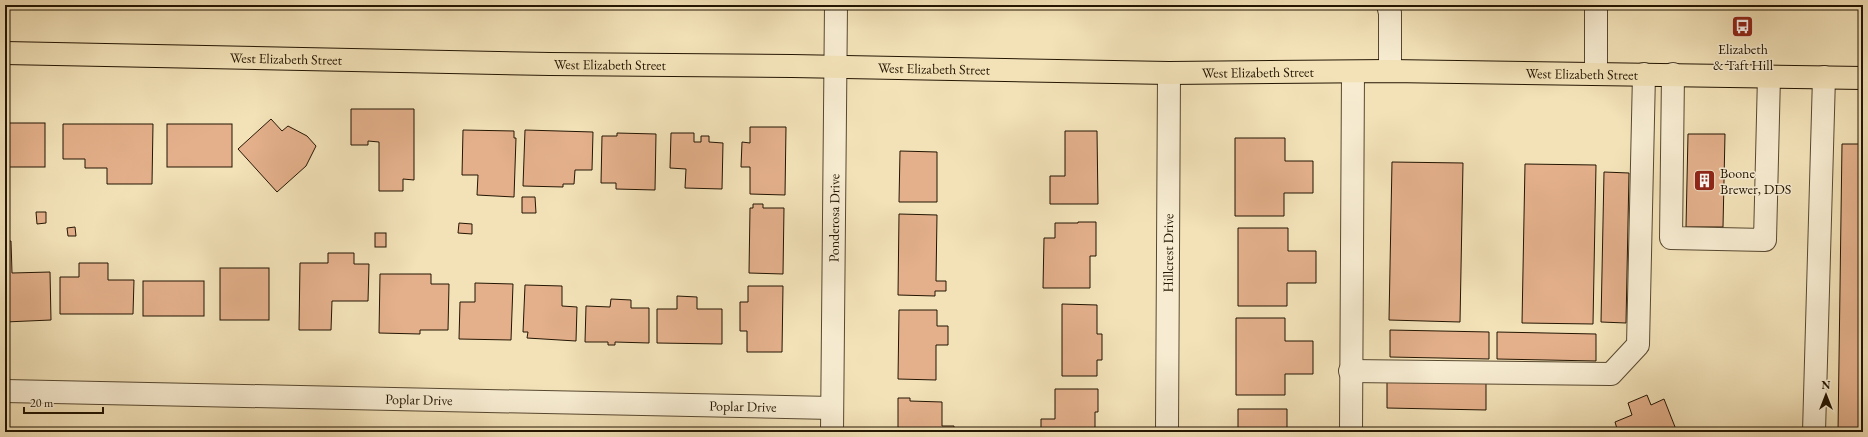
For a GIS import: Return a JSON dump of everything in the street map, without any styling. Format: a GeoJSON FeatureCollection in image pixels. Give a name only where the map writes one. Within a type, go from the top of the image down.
{"type":"FeatureCollection","features":[{"type":"Feature","properties":{"kind":"main road","name":"West Elizabeth Street"},"geometry":{"type":"LineString","coordinates":[[5,53],[550,64],[835,66],[1169,73],[1390,71],[1863,78]]}},
{"type":"Feature","properties":{"kind":"street","name":"Ponderosa Drive"},"geometry":{"type":"LineString","coordinates":[[832,432],[836,5]]}},
{"type":"Feature","properties":{"kind":"street"},"geometry":{"type":"LineString","coordinates":[[1388,5],[1390,13],[1390,71]]}},
{"type":"Feature","properties":{"kind":"street"},"geometry":{"type":"LineString","coordinates":[[1596,5],[1596,73]]}},
{"type":"Feature","properties":{"kind":"street"},"geometry":{"type":"LineString","coordinates":[[1351,432],[1350,371],[1353,72]]}},
{"type":"Feature","properties":{"kind":"street","name":"Hillcrest Drive"},"geometry":{"type":"LineString","coordinates":[[1167,432],[1169,73]]}},
{"type":"Feature","properties":{"kind":"street"},"geometry":{"type":"LineString","coordinates":[[1350,371],[1612,374],[1638,345],[1644,74]]}},
{"type":"Feature","properties":{"kind":"street"},"geometry":{"type":"LineString","coordinates":[[1673,74],[1671,238],[1765,240],[1769,76]]}},
{"type":"Feature","properties":{"kind":"street"},"geometry":{"type":"LineString","coordinates":[[1814,432],[1824,77]]}},
{"type":"Feature","properties":{"kind":"street","name":"Poplar Drive"},"geometry":{"type":"LineString","coordinates":[[5,391],[832,408]]}},
{"type":"Feature","properties":{"kind":"building"},"geometry":{"type":"Polygon","coordinates":[[[351,109],[414,109],[414,180],[403,179],[403,191],[379,191],[379,142],[368,141],[368,145],[351,145],[351,109]]]}},
{"type":"Feature","properties":{"kind":"building"},"geometry":{"type":"Polygon","coordinates":[[[271,119],[282,131],[288,126],[307,136],[316,146],[306,166],[277,192],[238,149],[271,119]]]}},
{"type":"Feature","properties":{"kind":"building"},"geometry":{"type":"Polygon","coordinates":[[[5,123],[45,123],[45,167],[5,167],[5,123]]]}},
{"type":"Feature","properties":{"kind":"building"},"geometry":{"type":"Polygon","coordinates":[[[63,124],[153,124],[152,184],[107,184],[107,168],[85,168],[85,159],[63,159],[63,124]]]}},
{"type":"Feature","properties":{"kind":"building"},"geometry":{"type":"Polygon","coordinates":[[[167,124],[232,124],[232,167],[167,167],[167,124]]]}},
{"type":"Feature","properties":{"kind":"building"},"geometry":{"type":"Polygon","coordinates":[[[750,127],[786,127],[785,195],[750,194],[750,167],[741,167],[742,142],[750,143],[750,127]]]}},
{"type":"Feature","properties":{"kind":"building"},"geometry":{"type":"Polygon","coordinates":[[[463,130],[514,131],[514,138],[516,138],[514,197],[477,195],[478,175],[462,175],[463,130]]]}},
{"type":"Feature","properties":{"kind":"building"},"geometry":{"type":"Polygon","coordinates":[[[525,130],[593,132],[592,170],[575,170],[574,184],[563,184],[563,187],[523,186],[525,130]]]}},
{"type":"Feature","properties":{"kind":"building"},"geometry":{"type":"Polygon","coordinates":[[[1065,131],[1097,131],[1098,204],[1050,204],[1050,176],[1065,176],[1065,131]]]}},
{"type":"Feature","properties":{"kind":"building"},"geometry":{"type":"Polygon","coordinates":[[[617,133],[656,134],[655,190],[616,189],[616,183],[601,183],[602,136],[617,136],[617,133]]]}},
{"type":"Feature","properties":{"kind":"building"},"geometry":{"type":"Polygon","coordinates":[[[671,133],[694,133],[694,142],[701,142],[701,136],[709,136],[709,142],[723,143],[722,189],[685,188],[686,169],[670,168],[671,133]]]}},
{"type":"Feature","properties":{"kind":"building","name":"Boone Brewer, DDS"},"geometry":{"type":"Polygon","coordinates":[[[1688,134],[1725,134],[1723,227],[1686,227],[1688,134]]]}},
{"type":"Feature","properties":{"kind":"building"},"geometry":{"type":"Polygon","coordinates":[[[1235,138],[1285,138],[1285,161],[1313,161],[1313,193],[1284,193],[1284,216],[1235,216],[1235,138]]]}},
{"type":"Feature","properties":{"kind":"building"},"geometry":{"type":"Polygon","coordinates":[[[1842,144],[1863,144],[1863,432],[1838,432],[1842,144]]]}},
{"type":"Feature","properties":{"kind":"building"},"geometry":{"type":"Polygon","coordinates":[[[900,151],[937,152],[937,202],[899,202],[900,151]]]}},
{"type":"Feature","properties":{"kind":"building"},"geometry":{"type":"Polygon","coordinates":[[[1392,162],[1463,163],[1460,322],[1389,320],[1392,162]]]}},
{"type":"Feature","properties":{"kind":"building"},"geometry":{"type":"Polygon","coordinates":[[[1525,164],[1596,165],[1593,324],[1522,323],[1525,164]]]}},
{"type":"Feature","properties":{"kind":"building"},"geometry":{"type":"Polygon","coordinates":[[[1604,172],[1629,173],[1626,323],[1601,322],[1604,172]]]}},
{"type":"Feature","properties":{"kind":"building"},"geometry":{"type":"Polygon","coordinates":[[[522,197],[535,197],[536,213],[522,213],[522,197]]]}},
{"type":"Feature","properties":{"kind":"building"},"geometry":{"type":"Polygon","coordinates":[[[753,204],[763,204],[763,208],[784,208],[783,274],[749,273],[750,208],[753,208],[753,204]]]}},
{"type":"Feature","properties":{"kind":"building"},"geometry":{"type":"Polygon","coordinates":[[[36,212],[46,212],[46,223],[37,224],[36,212]]]}},
{"type":"Feature","properties":{"kind":"building"},"geometry":{"type":"Polygon","coordinates":[[[899,214],[937,215],[936,281],[946,281],[946,291],[935,291],[935,296],[898,295],[899,214]]]}},
{"type":"Feature","properties":{"kind":"building"},"geometry":{"type":"Polygon","coordinates":[[[1096,222],[1096,256],[1090,256],[1090,288],[1043,288],[1044,238],[1055,238],[1055,223],[1096,222]]]}},
{"type":"Feature","properties":{"kind":"building"},"geometry":{"type":"Polygon","coordinates":[[[459,223],[472,224],[472,234],[458,233],[459,223]]]}},
{"type":"Feature","properties":{"kind":"building"},"geometry":{"type":"Polygon","coordinates":[[[75,227],[76,236],[68,236],[67,228],[75,227]]]}},
{"type":"Feature","properties":{"kind":"building"},"geometry":{"type":"Polygon","coordinates":[[[1238,228],[1288,228],[1288,251],[1316,251],[1316,283],[1287,283],[1287,306],[1238,306],[1238,228]]]}},
{"type":"Feature","properties":{"kind":"building"},"geometry":{"type":"Polygon","coordinates":[[[375,233],[386,233],[386,247],[375,247],[375,233]]]}},
{"type":"Feature","properties":{"kind":"building"},"geometry":{"type":"Polygon","coordinates":[[[5,241],[11,241],[12,273],[50,272],[51,320],[5,322],[5,241]]]}},
{"type":"Feature","properties":{"kind":"building"},"geometry":{"type":"Polygon","coordinates":[[[328,253],[354,253],[354,264],[369,264],[368,301],[332,301],[331,330],[299,330],[300,263],[328,263],[328,253]]]}},
{"type":"Feature","properties":{"kind":"building"},"geometry":{"type":"Polygon","coordinates":[[[79,263],[108,263],[108,280],[134,280],[133,314],[60,314],[60,277],[79,277],[79,263]]]}},
{"type":"Feature","properties":{"kind":"building"},"geometry":{"type":"Polygon","coordinates":[[[220,268],[269,268],[269,320],[220,320],[220,268]]]}},
{"type":"Feature","properties":{"kind":"building"},"geometry":{"type":"Polygon","coordinates":[[[380,274],[431,274],[431,284],[449,284],[448,330],[420,330],[420,334],[379,333],[380,274]]]}},
{"type":"Feature","properties":{"kind":"building"},"geometry":{"type":"Polygon","coordinates":[[[143,281],[204,281],[204,316],[143,316],[143,281]]]}},
{"type":"Feature","properties":{"kind":"building"},"geometry":{"type":"Polygon","coordinates":[[[475,283],[513,284],[511,340],[459,339],[460,302],[475,302],[475,283]]]}},
{"type":"Feature","properties":{"kind":"building"},"geometry":{"type":"Polygon","coordinates":[[[525,285],[562,286],[562,306],[577,307],[576,341],[527,338],[528,332],[523,332],[525,285]]]}},
{"type":"Feature","properties":{"kind":"building"},"geometry":{"type":"Polygon","coordinates":[[[748,286],[783,286],[782,352],[747,352],[747,331],[740,331],[740,302],[748,302],[748,286]]]}},
{"type":"Feature","properties":{"kind":"building"},"geometry":{"type":"Polygon","coordinates":[[[677,296],[697,297],[697,309],[722,309],[722,344],[657,343],[657,309],[677,309],[677,296]]]}},
{"type":"Feature","properties":{"kind":"building"},"geometry":{"type":"Polygon","coordinates":[[[611,299],[631,300],[631,308],[649,308],[649,343],[615,342],[615,345],[608,345],[608,342],[585,342],[586,306],[610,307],[611,299]]]}},
{"type":"Feature","properties":{"kind":"building"},"geometry":{"type":"Polygon","coordinates":[[[1062,304],[1097,305],[1097,334],[1102,334],[1102,360],[1097,360],[1097,376],[1062,376],[1062,304]]]}},
{"type":"Feature","properties":{"kind":"building"},"geometry":{"type":"Polygon","coordinates":[[[899,310],[937,310],[937,326],[948,326],[948,345],[936,345],[936,380],[898,379],[899,310]]]}},
{"type":"Feature","properties":{"kind":"building"},"geometry":{"type":"Polygon","coordinates":[[[1236,318],[1285,318],[1285,341],[1313,341],[1313,374],[1285,374],[1285,395],[1236,395],[1236,318]]]}},
{"type":"Feature","properties":{"kind":"building"},"geometry":{"type":"Polygon","coordinates":[[[1390,330],[1489,332],[1489,359],[1390,357],[1390,330]]]}},
{"type":"Feature","properties":{"kind":"building"},"geometry":{"type":"Polygon","coordinates":[[[1497,332],[1596,334],[1596,361],[1497,359],[1497,332]]]}},
{"type":"Feature","properties":{"kind":"building"},"geometry":{"type":"Polygon","coordinates":[[[1387,381],[1486,383],[1486,410],[1387,408],[1387,381]]]}},
{"type":"Feature","properties":{"kind":"building"},"geometry":{"type":"Polygon","coordinates":[[[1055,389],[1098,389],[1098,412],[1095,412],[1095,432],[1041,432],[1041,419],[1055,419],[1055,389]]]}},
{"type":"Feature","properties":{"kind":"building"},"geometry":{"type":"Polygon","coordinates":[[[1647,395],[1651,405],[1664,399],[1677,432],[1618,432],[1615,422],[1632,415],[1628,403],[1647,395]]]}},
{"type":"Feature","properties":{"kind":"building"},"geometry":{"type":"Polygon","coordinates":[[[898,398],[910,398],[910,401],[942,402],[942,426],[954,426],[954,432],[898,432],[898,398]]]}},
{"type":"Feature","properties":{"kind":"building"},"geometry":{"type":"Polygon","coordinates":[[[1238,409],[1287,409],[1287,432],[1238,432],[1238,409]]]}},
{"type":"Feature","properties":{"kind":"place","name":"Elizabeth & Taft Hill"},"geometry":{"type":"Point","coordinates":[1743,27]}},
{"type":"Feature","properties":{"kind":"place","name":"Boone Brewer, DDS"},"geometry":{"type":"Point","coordinates":[1705,181]}}]}
